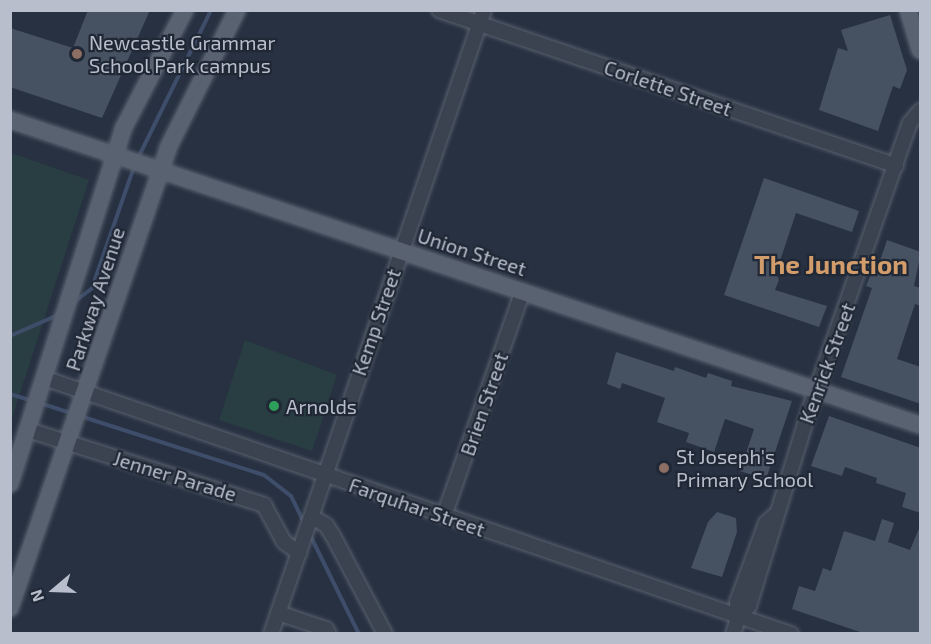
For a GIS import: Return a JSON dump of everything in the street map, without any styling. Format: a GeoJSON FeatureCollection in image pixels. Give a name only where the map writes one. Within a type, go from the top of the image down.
{"type":"FeatureCollection","features":[{"type":"Feature","properties":{"kind":"main road","name":"Parkway Avenue"},"geometry":{"type":"LineString","coordinates":[[10,484],[75,284],[120,157],[123,129],[185,10]]}},
{"type":"Feature","properties":{"kind":"main road","name":"Parkway Avenue"},"geometry":{"type":"LineString","coordinates":[[10,608],[86,393],[154,168],[237,10]]}},
{"type":"Feature","properties":{"kind":"main road"},"geometry":{"type":"LineString","coordinates":[[908,10],[921,50]]}},
{"type":"Feature","properties":{"kind":"main road","name":"Union Street"},"geometry":{"type":"LineString","coordinates":[[10,120],[921,425]]}},
{"type":"Feature","properties":{"kind":"street","name":"Corlette Street"},"geometry":{"type":"LineString","coordinates":[[439,10],[481,17],[896,166]]}},
{"type":"Feature","properties":{"kind":"street","name":"Kemp Street"},"geometry":{"type":"LineString","coordinates":[[271,633],[481,17]]}},
{"type":"Feature","properties":{"kind":"street","name":"Kenrick Street"},"geometry":{"type":"LineString","coordinates":[[733,633],[739,616],[749,606],[776,527],[774,516],[912,118],[921,111]]}},
{"type":"Feature","properties":{"kind":"street","name":"Brien Street"},"geometry":{"type":"LineString","coordinates":[[444,516],[523,291]]}},
{"type":"Feature","properties":{"kind":"street","name":"Farquhar Street"},"geometry":{"type":"LineString","coordinates":[[44,378],[309,466],[325,475],[791,633]]}},
{"type":"Feature","properties":{"kind":"street","name":"Jenner Parade"},"geometry":{"type":"LineString","coordinates":[[28,430],[264,505],[284,542],[300,548]]}},
{"type":"Feature","properties":{"kind":"street"},"geometry":{"type":"LineString","coordinates":[[310,521],[326,525],[385,633]]}},
{"type":"Feature","properties":{"kind":"street"},"geometry":{"type":"LineString","coordinates":[[278,613],[326,628],[329,633]]}},
{"type":"Feature","properties":{"kind":"green space"},"geometry":{"type":"Polygon","coordinates":[[[10,153],[89,180],[11,421],[10,153]]]}},
{"type":"Feature","properties":{"kind":"green space"},"geometry":{"type":"Polygon","coordinates":[[[245,340],[337,375],[312,451],[219,420],[245,340]]]}},
{"type":"Feature","properties":{"kind":"building","name":"Newcastle Grammar School Park campus"},"geometry":{"type":"Polygon","coordinates":[[[88,10],[150,10],[102,118],[10,87],[10,28],[73,48],[88,10]]]}},
{"type":"Feature","properties":{"kind":"building"},"geometry":{"type":"Polygon","coordinates":[[[890,15],[907,70],[900,89],[893,86],[878,131],[819,110],[838,48],[848,51],[841,30],[890,15]]]}},
{"type":"Feature","properties":{"kind":"building"},"geometry":{"type":"Polygon","coordinates":[[[764,178],[859,211],[852,232],[796,213],[776,273],[779,280],[775,290],[827,306],[819,327],[724,295],[764,178]]]}},
{"type":"Feature","properties":{"kind":"building"},"geometry":{"type":"Polygon","coordinates":[[[887,240],[921,252],[914,286],[921,288],[921,306],[915,304],[897,359],[921,367],[921,404],[841,377],[872,288],[866,286],[872,271],[876,273],[887,240]]]}},
{"type":"Feature","properties":{"kind":"building"},"geometry":{"type":"Polygon","coordinates":[[[616,352],[674,371],[675,367],[706,378],[708,373],[732,381],[731,386],[792,401],[766,479],[740,471],[754,429],[725,419],[714,452],[686,442],[689,433],[657,422],[665,398],[622,383],[620,389],[607,384],[616,352]]]}},
{"type":"Feature","properties":{"kind":"building"},"geometry":{"type":"Polygon","coordinates":[[[829,416],[921,448],[921,513],[902,507],[906,493],[876,483],[877,478],[845,467],[842,476],[811,466],[829,416]]]}},
{"type":"Feature","properties":{"kind":"building"},"geometry":{"type":"Polygon","coordinates":[[[717,512],[736,518],[737,532],[722,577],[691,568],[708,522],[717,512]]]}},
{"type":"Feature","properties":{"kind":"building"},"geometry":{"type":"Polygon","coordinates":[[[882,519],[894,523],[888,542],[910,550],[921,524],[921,633],[863,633],[792,609],[799,586],[815,591],[823,568],[831,571],[844,531],[875,541],[882,519]]]}},
{"type":"Feature","properties":{"kind":"waterway"},"geometry":{"type":"LineString","coordinates":[[138,158],[211,10]]}},
{"type":"Feature","properties":{"kind":"waterway"},"geometry":{"type":"LineString","coordinates":[[73,303],[92,288],[134,167]]}},
{"type":"Feature","properties":{"kind":"waterway"},"geometry":{"type":"LineString","coordinates":[[10,336],[58,315]]}},
{"type":"Feature","properties":{"kind":"waterway"},"geometry":{"type":"LineString","coordinates":[[10,394],[30,400]]}},
{"type":"Feature","properties":{"kind":"waterway"},"geometry":{"type":"LineString","coordinates":[[40,403],[73,414]]}},
{"type":"Feature","properties":{"kind":"waterway"},"geometry":{"type":"LineString","coordinates":[[80,416],[264,475],[291,496],[304,523]]}},
{"type":"Feature","properties":{"kind":"waterway"},"geometry":{"type":"LineString","coordinates":[[310,535],[359,634]]}},
{"type":"Feature","properties":{"kind":"place","name":"Newcastle Grammar School Park campus"},"geometry":{"type":"Point","coordinates":[77,54]}},
{"type":"Feature","properties":{"kind":"place","name":"Arnolds"},"geometry":{"type":"Point","coordinates":[274,406]}},
{"type":"Feature","properties":{"kind":"place","name":"St Joseph's Primary School"},"geometry":{"type":"Point","coordinates":[664,468]}},
{"type":"Feature","properties":{"kind":"district","name":"The Junction"},"geometry":{"type":"Point","coordinates":[831,264]}}]}
